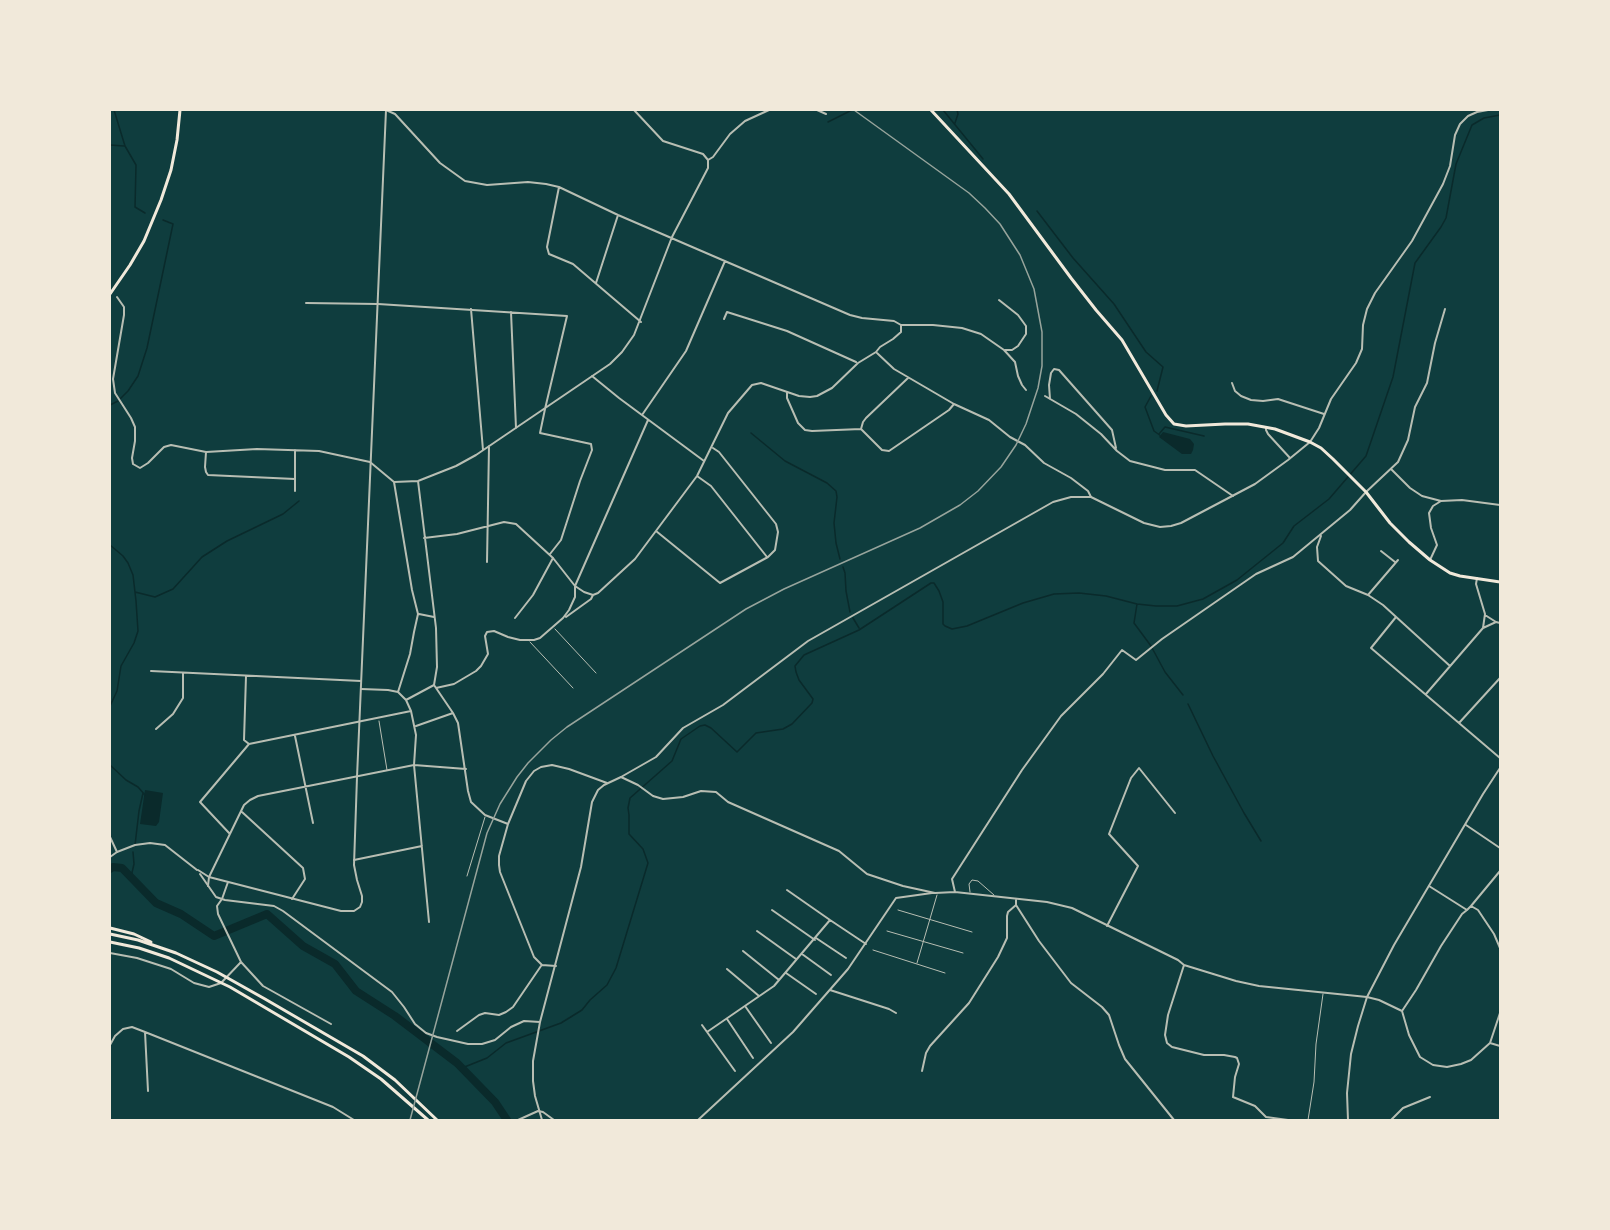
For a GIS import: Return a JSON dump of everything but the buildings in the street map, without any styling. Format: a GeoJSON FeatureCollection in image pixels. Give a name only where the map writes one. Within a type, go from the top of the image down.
{"type":"FeatureCollection","features":[{"type":"Feature","properties":{"kind":"main road"},"geometry":{"type":"LineString","coordinates":[[110,294],[144,241],[161,200],[173,160],[180,110]]}},
{"type":"Feature","properties":{"kind":"main road"},"geometry":{"type":"LineString","coordinates":[[931,110],[1009,194],[1071,278],[1122,340],[1174,424],[1186,426],[1248,424],[1284,432],[1310,442],[1321,448],[1345,470],[1366,492],[1389,523],[1430,560],[1450,573],[1500,582]]}},
{"type":"Feature","properties":{"kind":"main road"},"geometry":{"type":"LineString","coordinates":[[110,928],[134,934],[217,972],[340,1042],[395,1080],[437,1120]]}},
{"type":"Feature","properties":{"kind":"main road"},"geometry":{"type":"LineString","coordinates":[[110,934],[160,947]]}},
{"type":"Feature","properties":{"kind":"main road"},"geometry":{"type":"LineString","coordinates":[[110,942],[169,958],[230,987],[349,1057],[381,1079],[428,1120]]}},
{"type":"Feature","properties":{"kind":"street"},"geometry":{"type":"LineString","coordinates":[[110,857],[135,844],[150,843],[173,850],[209,877],[346,912],[356,910],[361,906],[363,899],[355,875],[354,860],[386,110],[395,114],[440,163],[465,181],[487,185],[528,182],[559,187],[618,215],[850,315],[894,321],[901,325],[962,328],[981,334],[1005,350],[1015,362],[1022,385],[1026,390]]}},
{"type":"Feature","properties":{"kind":"street"},"geometry":{"type":"LineString","coordinates":[[394,482],[418,481],[456,466],[476,455],[610,364],[634,335],[641,322],[672,237],[708,168],[708,160],[703,154],[663,141],[634,110]]}},
{"type":"Feature","properties":{"kind":"street"},"geometry":{"type":"LineString","coordinates":[[708,160],[713,158],[730,134],[745,121],[769,110]]}},
{"type":"Feature","properties":{"kind":"street"},"geometry":{"type":"LineString","coordinates":[[817,110],[826,114]]}},
{"type":"Feature","properties":{"kind":"street"},"geometry":{"type":"LineString","coordinates":[[542,1120],[532,1081],[533,1061],[540,1022],[581,867],[592,801],[598,790],[656,757],[683,728],[723,705],[808,641],[1053,502],[1071,497],[1090,497],[1144,524],[1160,527],[1181,523],[1256,484],[1310,442],[1319,428],[1331,399],[1360,356],[1363,325],[1371,301],[1412,241],[1443,184],[1450,166],[1455,135],[1460,124],[1468,116],[1488,110]]}},
{"type":"Feature","properties":{"kind":"street"},"geometry":{"type":"LineString","coordinates":[[559,187],[547,247],[549,254],[573,264],[641,322]]}},
{"type":"Feature","properties":{"kind":"street"},"geometry":{"type":"LineString","coordinates":[[596,283],[618,215]]}},
{"type":"Feature","properties":{"kind":"street"},"geometry":{"type":"LineString","coordinates":[[642,415],[686,351],[725,261]]}},
{"type":"Feature","properties":{"kind":"street"},"geometry":{"type":"LineString","coordinates":[[117,297],[124,307],[124,315],[113,379],[115,393],[132,418],[135,427],[133,464],[140,468],[164,447],[180,446],[206,452],[257,449],[319,451],[370,462],[394,482],[418,614],[410,654],[398,692]]}},
{"type":"Feature","properties":{"kind":"street"},"geometry":{"type":"LineString","coordinates":[[999,300],[1018,315],[1026,326],[1026,334],[1018,346],[1012,350],[1005,350]]}},
{"type":"Feature","properties":{"kind":"street"},"geometry":{"type":"LineString","coordinates":[[306,303],[378,304],[567,316],[540,433],[591,444],[592,450],[561,540],[550,554]]}},
{"type":"Feature","properties":{"kind":"street"},"geometry":{"type":"LineString","coordinates":[[471,309],[483,450]]}},
{"type":"Feature","properties":{"kind":"street"},"geometry":{"type":"LineString","coordinates":[[955,892],[952,879],[1022,770],[1061,716],[1103,674],[1122,650],[1136,660],[1162,639],[1256,574],[1293,557],[1350,510],[1398,462],[1408,440],[1415,407],[1427,383],[1445,309]]}},
{"type":"Feature","properties":{"kind":"street"},"geometry":{"type":"LineString","coordinates":[[511,312],[516,428]]}},
{"type":"Feature","properties":{"kind":"street"},"geometry":{"type":"LineString","coordinates":[[724,319],[727,312],[787,332],[858,363]]}},
{"type":"Feature","properties":{"kind":"street"},"geometry":{"type":"LineString","coordinates":[[563,618],[591,599],[635,559],[697,476],[728,413],[752,385],[761,383],[804,397],[818,396],[832,388],[858,363],[901,332],[901,325]]}},
{"type":"Feature","properties":{"kind":"street"},"geometry":{"type":"LineString","coordinates":[[876,352],[894,369],[908,378],[954,404],[989,420],[1044,463],[1071,478],[1088,491],[1090,497]]}},
{"type":"Feature","properties":{"kind":"street"},"geometry":{"type":"LineString","coordinates":[[1050,399],[1051,373],[1054,369],[1059,370],[1112,430],[1117,451]]}},
{"type":"Feature","properties":{"kind":"street"},"geometry":{"type":"LineString","coordinates":[[592,376],[704,461]]}},
{"type":"Feature","properties":{"kind":"street"},"geometry":{"type":"LineString","coordinates":[[861,429],[866,418],[908,378]]}},
{"type":"Feature","properties":{"kind":"street"},"geometry":{"type":"LineString","coordinates":[[1233,383],[1235,391],[1240,396],[1251,400],[1278,399],[1324,414]]}},
{"type":"Feature","properties":{"kind":"street"},"geometry":{"type":"LineString","coordinates":[[787,393],[798,423],[805,430],[861,429],[882,450],[889,451],[949,410],[954,404]]}},
{"type":"Feature","properties":{"kind":"street"},"geometry":{"type":"LineString","coordinates":[[1045,396],[1076,414],[1130,461],[1165,470],[1194,470],[1233,496]]}},
{"type":"Feature","properties":{"kind":"street"},"geometry":{"type":"LineString","coordinates":[[436,688],[454,684],[481,666],[488,654],[485,636],[488,631],[511,638],[529,640],[540,638],[563,618],[572,605],[575,586],[648,420]]}},
{"type":"Feature","properties":{"kind":"street"},"geometry":{"type":"LineString","coordinates":[[1266,427],[1268,434],[1290,458]]}},
{"type":"Feature","properties":{"kind":"street"},"geometry":{"type":"LineString","coordinates":[[487,562],[489,446]]}},
{"type":"Feature","properties":{"kind":"street"},"geometry":{"type":"LineString","coordinates":[[656,531],[720,583],[768,557],[775,550],[778,528],[776,524],[719,452],[711,448]]}},
{"type":"Feature","properties":{"kind":"street"},"geometry":{"type":"LineString","coordinates":[[295,450],[295,491]]}},
{"type":"Feature","properties":{"kind":"street"},"geometry":{"type":"LineString","coordinates":[[206,452],[205,467],[208,475],[295,479]]}},
{"type":"Feature","properties":{"kind":"street"},"geometry":{"type":"LineString","coordinates":[[1391,468],[1410,489],[1422,496],[1441,501],[1462,500],[1500,505]]}},
{"type":"Feature","properties":{"kind":"street"},"geometry":{"type":"LineString","coordinates":[[697,476],[711,486],[768,557]]}},
{"type":"Feature","properties":{"kind":"street"},"geometry":{"type":"LineString","coordinates":[[418,481],[436,628],[438,657],[434,685],[458,723],[470,799],[486,815],[508,824]]}},
{"type":"Feature","properties":{"kind":"street"},"geometry":{"type":"LineString","coordinates":[[1430,560],[1437,545],[1429,513],[1432,506],[1441,501]]}},
{"type":"Feature","properties":{"kind":"street"},"geometry":{"type":"LineString","coordinates":[[424,538],[457,534],[504,522],[516,524],[550,554],[575,586],[593,595]]}},
{"type":"Feature","properties":{"kind":"street"},"geometry":{"type":"LineString","coordinates":[[1322,533],[1317,547],[1318,561],[1346,586],[1383,604],[1450,666]]}},
{"type":"Feature","properties":{"kind":"street"},"geometry":{"type":"LineString","coordinates":[[1368,595],[1396,561],[1381,551]]}},
{"type":"Feature","properties":{"kind":"street"},"geometry":{"type":"LineString","coordinates":[[515,618],[533,595],[553,558]]}},
{"type":"Feature","properties":{"kind":"street"},"geometry":{"type":"LineString","coordinates":[[1478,578],[1476,584],[1485,614],[1483,628]]}},
{"type":"Feature","properties":{"kind":"street"},"geometry":{"type":"LineString","coordinates":[[418,614],[434,617]]}},
{"type":"Feature","properties":{"kind":"street"},"geometry":{"type":"LineString","coordinates":[[1485,614],[1500,623]]}},
{"type":"Feature","properties":{"kind":"street"},"geometry":{"type":"LineString","coordinates":[[1396,617],[1371,648],[1500,758]]}},
{"type":"Feature","properties":{"kind":"street"},"geometry":{"type":"LineString","coordinates":[[1426,694],[1483,628],[1496,622]]}},
{"type":"Feature","properties":{"kind":"street"},"geometry":{"type":"LineString","coordinates":[[151,671],[361,681]]}},
{"type":"Feature","properties":{"kind":"street"},"geometry":{"type":"LineString","coordinates":[[156,729],[173,714],[183,699],[183,673]]}},
{"type":"Feature","properties":{"kind":"street"},"geometry":{"type":"LineString","coordinates":[[246,676],[244,740],[249,744]]}},
{"type":"Feature","properties":{"kind":"street"},"geometry":{"type":"LineString","coordinates":[[1459,723],[1500,678]]}},
{"type":"Feature","properties":{"kind":"street"},"geometry":{"type":"LineString","coordinates":[[406,700],[434,685]]}},
{"type":"Feature","properties":{"kind":"street"},"geometry":{"type":"LineString","coordinates":[[361,689],[398,692],[406,700],[411,711],[415,726],[414,765],[429,922]]}},
{"type":"Feature","properties":{"kind":"street"},"geometry":{"type":"LineString","coordinates":[[230,834],[200,802],[249,744],[411,711]]}},
{"type":"Feature","properties":{"kind":"street"},"geometry":{"type":"LineString","coordinates":[[415,726],[453,712]]}},
{"type":"Feature","properties":{"kind":"street"},"geometry":{"type":"LineString","coordinates":[[295,736],[313,823]]}},
{"type":"Feature","properties":{"kind":"street"},"geometry":{"type":"LineString","coordinates":[[208,886],[209,877],[244,805],[258,796],[414,765],[466,769]]}},
{"type":"Feature","properties":{"kind":"street"},"geometry":{"type":"LineString","coordinates":[[556,966],[542,965],[534,957],[499,866],[499,856],[508,824],[526,781],[534,771],[552,765],[607,783]]}},
{"type":"Feature","properties":{"kind":"street"},"geometry":{"type":"LineString","coordinates":[[1107,926],[1138,866],[1109,834],[1131,778],[1139,768],[1175,813]]}},
{"type":"Feature","properties":{"kind":"street"},"geometry":{"type":"LineString","coordinates":[[1348,1120],[1347,1093],[1351,1054],[1367,997],[1381,968],[1500,768]]}},
{"type":"Feature","properties":{"kind":"street"},"geometry":{"type":"LineString","coordinates":[[621,777],[638,785],[653,796],[663,799],[698,791],[716,792],[728,802],[839,851],[867,874],[903,886],[936,893]]}},
{"type":"Feature","properties":{"kind":"street"},"geometry":{"type":"LineString","coordinates":[[241,812],[303,868],[305,879],[292,899]]}},
{"type":"Feature","properties":{"kind":"street"},"geometry":{"type":"LineString","coordinates":[[1466,825],[1500,848]]}},
{"type":"Feature","properties":{"kind":"street"},"geometry":{"type":"LineString","coordinates":[[110,837],[117,852]]}},
{"type":"Feature","properties":{"kind":"street"},"geometry":{"type":"LineString","coordinates":[[354,860],[422,846]]}},
{"type":"Feature","properties":{"kind":"street"},"geometry":{"type":"LineString","coordinates":[[198,870],[216,897],[274,906],[284,911],[392,992],[416,1024],[426,1033],[468,1044],[482,1044],[495,1040],[511,1027],[524,1021],[540,1022]]}},
{"type":"Feature","properties":{"kind":"street"},"geometry":{"type":"LineString","coordinates":[[1500,871],[1472,906],[1462,914],[1402,1011],[1417,1054],[1430,1064],[1447,1067],[1471,1060],[1490,1043],[1500,1013]]}},
{"type":"Feature","properties":{"kind":"street"},"geometry":{"type":"LineString","coordinates":[[228,882],[222,899],[216,906],[221,922],[241,962],[263,986],[331,1024]]}},
{"type":"Feature","properties":{"kind":"street"},"geometry":{"type":"LineString","coordinates":[[1429,886],[1467,910]]}},
{"type":"Feature","properties":{"kind":"street"},"geometry":{"type":"LineString","coordinates":[[787,890],[866,944]]}},
{"type":"Feature","properties":{"kind":"street"},"geometry":{"type":"LineString","coordinates":[[698,1120],[793,1032],[849,969],[896,898],[955,892],[1047,902],[1072,908],[1184,965],[1236,981],[1367,997],[1402,1011]]}},
{"type":"Feature","properties":{"kind":"street"},"geometry":{"type":"LineString","coordinates":[[1016,900],[1016,905],[1071,983],[1109,1015],[1125,1059],[1174,1120]]}},
{"type":"Feature","properties":{"kind":"street"},"geometry":{"type":"LineString","coordinates":[[922,1071],[930,1046],[969,1003],[998,957],[1007,938],[1006,916],[1016,905]]}},
{"type":"Feature","properties":{"kind":"street"},"geometry":{"type":"LineString","coordinates":[[1472,906],[1478,910],[1494,934],[1500,948]]}},
{"type":"Feature","properties":{"kind":"street"},"geometry":{"type":"LineString","coordinates":[[772,910],[846,958]]}},
{"type":"Feature","properties":{"kind":"street"},"geometry":{"type":"LineString","coordinates":[[706,1032],[774,986],[830,920]]}},
{"type":"Feature","properties":{"kind":"street"},"geometry":{"type":"LineString","coordinates":[[757,931],[796,959]]}},
{"type":"Feature","properties":{"kind":"street"},"geometry":{"type":"LineString","coordinates":[[743,951],[779,980]]}},
{"type":"Feature","properties":{"kind":"street"},"geometry":{"type":"LineString","coordinates":[[110,953],[137,958],[171,969],[194,983],[209,987],[220,983],[241,962]]}},
{"type":"Feature","properties":{"kind":"street"},"geometry":{"type":"LineString","coordinates":[[801,954],[831,975]]}},
{"type":"Feature","properties":{"kind":"street"},"geometry":{"type":"LineString","coordinates":[[456,1031],[479,1015],[499,1015],[513,1007],[542,965]]}},
{"type":"Feature","properties":{"kind":"street"},"geometry":{"type":"LineString","coordinates":[[1184,965],[1168,1015],[1167,1043],[1172,1047],[1204,1055],[1224,1055],[1237,1058],[1239,1064],[1233,1097],[1255,1106],[1266,1118],[1288,1120]]}},
{"type":"Feature","properties":{"kind":"street"},"geometry":{"type":"LineString","coordinates":[[727,969],[759,996]]}},
{"type":"Feature","properties":{"kind":"street"},"geometry":{"type":"LineString","coordinates":[[786,973],[816,994]]}},
{"type":"Feature","properties":{"kind":"street"},"geometry":{"type":"LineString","coordinates":[[830,990],[896,1013]]}},
{"type":"Feature","properties":{"kind":"street"},"geometry":{"type":"LineString","coordinates":[[745,1006],[771,1043]]}},
{"type":"Feature","properties":{"kind":"street"},"geometry":{"type":"LineString","coordinates":[[727,1019],[753,1058]]}},
{"type":"Feature","properties":{"kind":"street"},"geometry":{"type":"LineString","coordinates":[[702,1025],[735,1071]]}},
{"type":"Feature","properties":{"kind":"street"},"geometry":{"type":"LineString","coordinates":[[110,1045],[123,1029],[132,1027],[333,1107],[354,1120]]}},
{"type":"Feature","properties":{"kind":"street"},"geometry":{"type":"LineString","coordinates":[[145,1032],[148,1091]]}},
{"type":"Feature","properties":{"kind":"street"},"geometry":{"type":"LineString","coordinates":[[1490,1043],[1500,1046]]}},
{"type":"Feature","properties":{"kind":"street"},"geometry":{"type":"LineString","coordinates":[[1391,1120],[1403,1108],[1430,1097]]}},
{"type":"Feature","properties":{"kind":"street"},"geometry":{"type":"LineString","coordinates":[[518,1120],[538,1111],[554,1120]]}},
{"type":"Feature","properties":{"kind":"lane"},"geometry":{"type":"LineString","coordinates":[[554,628],[596,673]]}},
{"type":"Feature","properties":{"kind":"lane"},"geometry":{"type":"LineString","coordinates":[[529,640],[573,688]]}},
{"type":"Feature","properties":{"kind":"lane"},"geometry":{"type":"LineString","coordinates":[[378,719],[387,771]]}},
{"type":"Feature","properties":{"kind":"lane"},"geometry":{"type":"LineString","coordinates":[[467,876],[486,815]]}},
{"type":"Feature","properties":{"kind":"lane"},"geometry":{"type":"LineString","coordinates":[[970,894],[969,884],[972,880],[978,880],[995,896]]}},
{"type":"Feature","properties":{"kind":"lane"},"geometry":{"type":"LineString","coordinates":[[916,964],[936,893]]}},
{"type":"Feature","properties":{"kind":"lane"},"geometry":{"type":"LineString","coordinates":[[898,910],[972,932]]}},
{"type":"Feature","properties":{"kind":"lane"},"geometry":{"type":"LineString","coordinates":[[887,931],[963,953]]}},
{"type":"Feature","properties":{"kind":"lane"},"geometry":{"type":"LineString","coordinates":[[873,950],[945,973]]}},
{"type":"Feature","properties":{"kind":"lane"},"geometry":{"type":"LineString","coordinates":[[1308,1120],[1323,993]]}},
{"type":"Feature","properties":{"kind":"water"},"geometry":{"type":"Polygon","coordinates":[[[1163,432],[1190,439],[1194,444],[1191,454],[1182,454],[1159,437],[1163,432]]]}},
{"type":"Feature","properties":{"kind":"water"},"geometry":{"type":"Polygon","coordinates":[[[145,790],[163,793],[159,822],[156,826],[140,824],[145,790]]]}},
{"type":"Feature","properties":{"kind":"waterway"},"geometry":{"type":"LineString","coordinates":[[114,110],[125,146],[136,165],[135,207],[145,213]]}},
{"type":"Feature","properties":{"kind":"waterway"},"geometry":{"type":"LineString","coordinates":[[828,122],[852,110]]}},
{"type":"Feature","properties":{"kind":"waterway"},"geometry":{"type":"LineString","coordinates":[[943,110],[983,159]]}},
{"type":"Feature","properties":{"kind":"waterway"},"geometry":{"type":"LineString","coordinates":[[955,123],[957,110]]}},
{"type":"Feature","properties":{"kind":"waterway"},"geometry":{"type":"LineString","coordinates":[[462,1068],[487,1058],[506,1043],[561,1023],[582,1010],[607,985],[616,968],[648,863],[643,849],[629,834],[630,798],[672,761],[681,739],[700,726],[705,725],[711,728],[737,752],[756,733],[783,729],[792,724],[812,703],[813,699],[796,672],[795,666],[804,655],[859,630],[931,583],[934,583],[943,602],[943,624],[952,629],[967,626],[1023,603],[1054,594],[1079,593],[1106,596],[1137,604],[1177,606],[1203,599],[1237,580],[1283,543],[1294,526],[1329,499],[1366,456],[1393,377],[1415,263],[1446,218],[1456,164],[1472,125],[1484,118],[1500,115]]}},
{"type":"Feature","properties":{"kind":"waterway"},"geometry":{"type":"LineString","coordinates":[[110,145],[124,146]]}},
{"type":"Feature","properties":{"kind":"waterway"},"geometry":{"type":"LineString","coordinates":[[1037,211],[1073,258],[1114,304],[1146,352],[1163,367],[1157,391]]}},
{"type":"Feature","properties":{"kind":"waterway"},"geometry":{"type":"LineString","coordinates":[[120,399],[138,376],[147,348],[173,224],[163,220]]}},
{"type":"Feature","properties":{"kind":"waterway"},"geometry":{"type":"LineString","coordinates":[[1151,396],[1145,407],[1154,431],[1161,436]]}},
{"type":"Feature","properties":{"kind":"waterway"},"geometry":{"type":"LineString","coordinates":[[110,405],[118,401]]}},
{"type":"Feature","properties":{"kind":"waterway"},"geometry":{"type":"LineString","coordinates":[[1159,434],[1165,427],[1204,436]]}},
{"type":"Feature","properties":{"kind":"waterway"},"geometry":{"type":"LineString","coordinates":[[751,433],[785,461],[827,483],[836,491],[834,523],[840,559]]}},
{"type":"Feature","properties":{"kind":"waterway"},"geometry":{"type":"LineString","coordinates":[[135,592],[155,597],[173,589],[202,557],[227,541],[283,514],[299,501]]}},
{"type":"Feature","properties":{"kind":"waterway"},"geometry":{"type":"LineString","coordinates":[[110,545],[123,556],[133,575],[138,631],[121,666],[117,691],[110,706]]}},
{"type":"Feature","properties":{"kind":"waterway"},"geometry":{"type":"LineString","coordinates":[[843,567],[850,612]]}},
{"type":"Feature","properties":{"kind":"waterway"},"geometry":{"type":"LineString","coordinates":[[1137,604],[1134,623],[1151,646],[1165,672],[1183,695]]}},
{"type":"Feature","properties":{"kind":"waterway"},"geometry":{"type":"LineString","coordinates":[[853,618],[859,628]]}},
{"type":"Feature","properties":{"kind":"waterway"},"geometry":{"type":"LineString","coordinates":[[1188,704],[1213,756],[1261,841]]}},
{"type":"Feature","properties":{"kind":"waterway"},"geometry":{"type":"LineString","coordinates":[[110,765],[145,795]]}},
{"type":"Feature","properties":{"kind":"waterway"},"geometry":{"type":"LineString","coordinates":[[135,845],[143,793]]}},
{"type":"Feature","properties":{"kind":"waterway"},"geometry":{"type":"LineString","coordinates":[[131,877],[134,864],[133,852]]}},
{"type":"Feature","properties":{"kind":"waterway"},"geometry":{"type":"LineString","coordinates":[[110,869],[122,868],[156,903],[181,914],[214,936],[267,914],[303,946],[335,964],[356,991],[395,1016],[457,1063],[495,1102],[507,1120]]}},
{"type":"Feature","properties":{"kind":"railway"},"geometry":{"type":"LineString","coordinates":[[410,1120],[487,833],[500,804],[528,763],[567,727],[746,609],[784,589],[920,528],[960,505],[978,491],[1001,467],[1016,445],[1026,424],[1038,388],[1042,366],[1042,332],[1034,289],[1020,255],[1000,224],[969,193],[854,110]]}}]}
